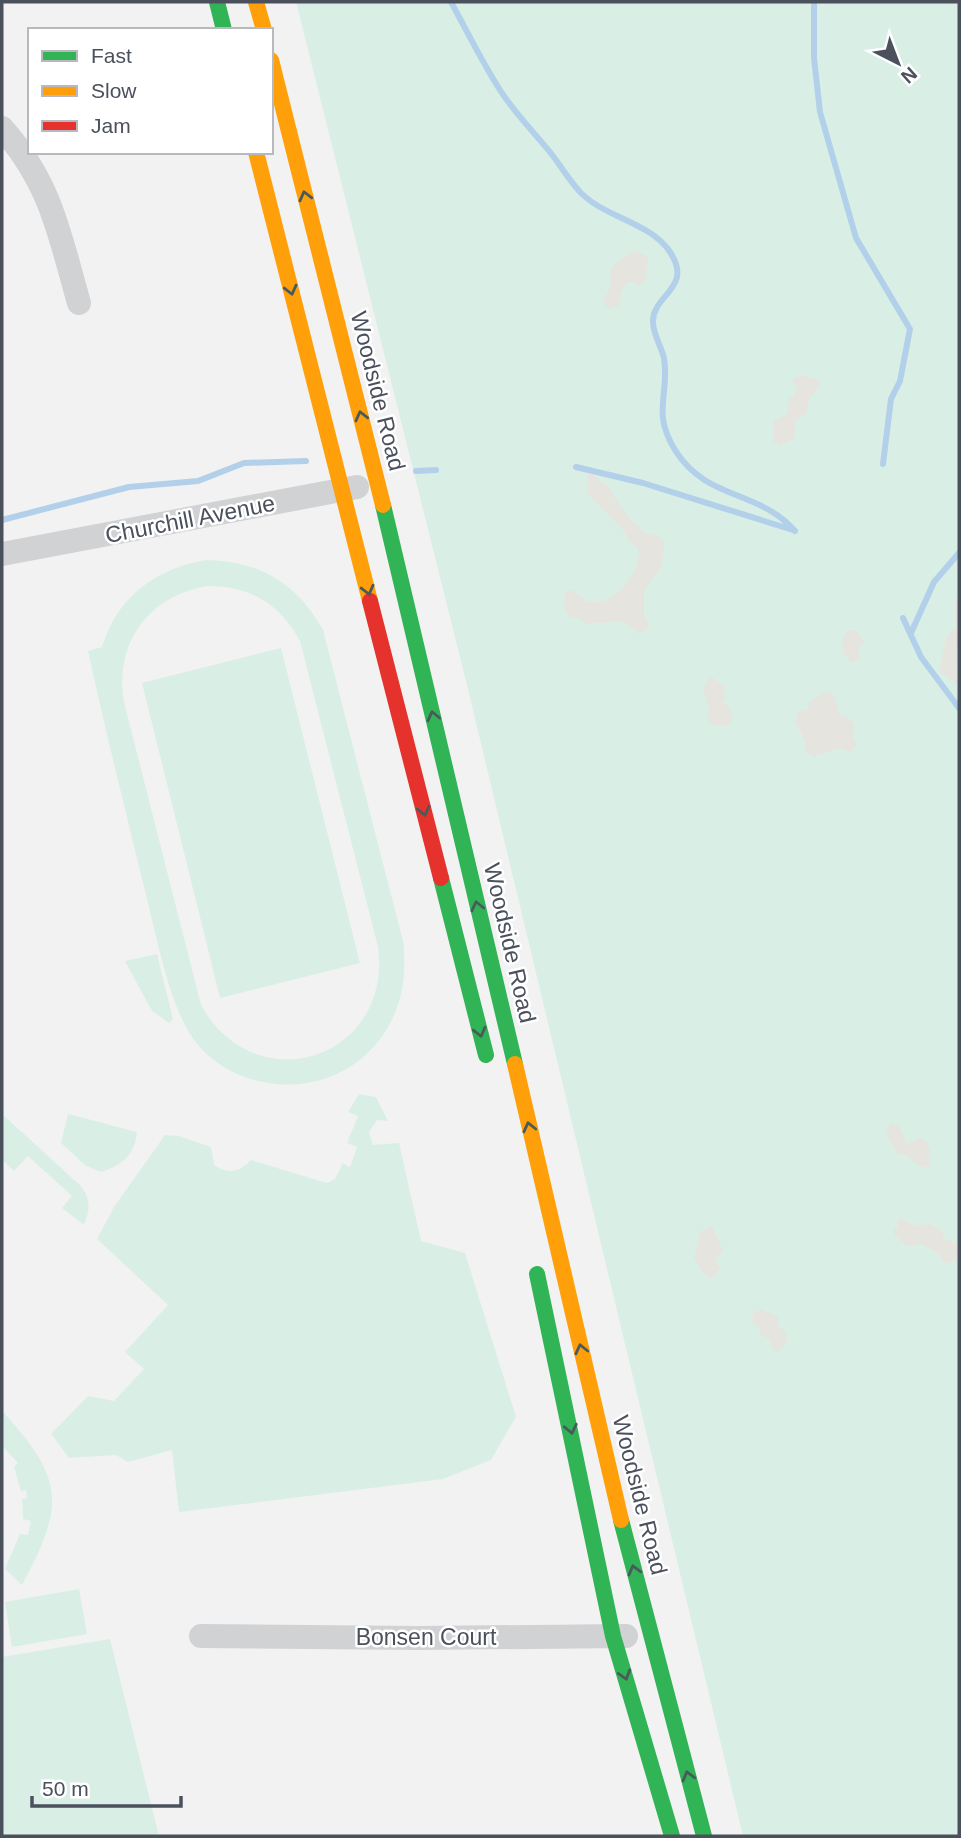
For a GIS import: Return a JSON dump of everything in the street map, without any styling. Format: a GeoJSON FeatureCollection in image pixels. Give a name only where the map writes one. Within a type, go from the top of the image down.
{"type":"FeatureCollection","features":[{"type":"Feature","properties":{"kind":"main road"},"geometry":{"type":"LineString","coordinates":[[217,2],[224,28]]}},
{"type":"Feature","properties":{"kind":"main road"},"geometry":{"type":"LineString","coordinates":[[256,2],[263,28]]}},
{"type":"Feature","properties":{"kind":"main road","name":"Woodside Road"},"geometry":{"type":"LineString","coordinates":[[273,68],[378,482],[624,1531],[704,1836]]}},
{"type":"Feature","properties":{"kind":"main road"},"geometry":{"type":"LineString","coordinates":[[257,154],[489,1067]]}},
{"type":"Feature","properties":{"kind":"main road"},"geometry":{"type":"LineString","coordinates":[[532,1252],[614,1636],[672,1836]]}},
{"type":"Feature","properties":{"kind":"street"},"geometry":{"type":"LineString","coordinates":[[2,128],[26,155],[49,197],[79,303]]}},
{"type":"Feature","properties":{"kind":"street","name":"Churchill Avenue"},"geometry":{"type":"LineString","coordinates":[[2,554],[378,482]]}},
{"type":"Feature","properties":{"kind":"street","name":"Bonsen Court"},"geometry":{"type":"LineString","coordinates":[[201,1636],[652,1636]]}},
{"type":"Feature","properties":{"kind":"green space"},"geometry":{"type":"Polygon","coordinates":[[[296,2],[959,2],[959,1836],[743,1836],[466,681],[296,2]]]}},
{"type":"Feature","properties":{"kind":"green space"},"geometry":{"type":"Polygon","coordinates":[[[206,560],[225,561],[259,570],[289,587],[323,630],[403,941],[402,991],[398,1006],[383,1035],[360,1060],[319,1080],[273,1084],[250,1079],[229,1070],[210,1057],[194,1040],[178,1010],[160,952],[88,651],[102,647],[117,614],[140,588],[170,570],[206,560]],[[208,586],[187,591],[153,611],[140,625],[125,660],[122,680],[124,702],[201,1005],[225,1035],[254,1053],[285,1059],[316,1055],[343,1040],[364,1017],[377,985],[378,947],[300,641],[273,607],[250,594],[208,586]]]}},
{"type":"Feature","properties":{"kind":"green space"},"geometry":{"type":"Polygon","coordinates":[[[281,648],[360,963],[220,998],[142,683],[281,648]]]}},
{"type":"Feature","properties":{"kind":"green space"},"geometry":{"type":"Polygon","coordinates":[[[157,954],[173,1019],[169,1023],[152,1011],[125,961],[157,954]]]}},
{"type":"Feature","properties":{"kind":"green space"},"geometry":{"type":"Polygon","coordinates":[[[359,1094],[376,1097],[388,1121],[377,1120],[369,1132],[373,1145],[399,1143],[421,1241],[465,1253],[516,1417],[491,1460],[443,1479],[179,1512],[172,1450],[128,1462],[116,1455],[69,1458],[51,1434],[88,1396],[114,1401],[144,1369],[125,1352],[168,1305],[97,1239],[114,1207],[165,1135],[179,1136],[211,1147],[214,1165],[224,1170],[238,1169],[251,1160],[327,1183],[335,1179],[343,1163],[350,1167],[357,1147],[347,1143],[358,1116],[348,1112],[359,1094]]]}},
{"type":"Feature","properties":{"kind":"green space"},"geometry":{"type":"Polygon","coordinates":[[[2,1114],[82,1187],[89,1206],[84,1225],[62,1208],[72,1196],[28,1156],[14,1171],[2,1160],[2,1114]]]}},
{"type":"Feature","properties":{"kind":"green space"},"geometry":{"type":"Polygon","coordinates":[[[68,1114],[137,1132],[130,1153],[121,1163],[101,1172],[86,1166],[61,1143],[68,1114]]]}},
{"type":"Feature","properties":{"kind":"green space"},"geometry":{"type":"Polygon","coordinates":[[[2,1411],[38,1456],[52,1494],[46,1534],[22,1585],[5,1569],[20,1534],[28,1535],[31,1521],[23,1519],[22,1499],[27,1498],[26,1490],[21,1491],[14,1467],[18,1463],[2,1446],[2,1411]]]}},
{"type":"Feature","properties":{"kind":"green space"},"geometry":{"type":"Polygon","coordinates":[[[79,1589],[87,1634],[12,1647],[5,1602],[79,1589]]]}},
{"type":"Feature","properties":{"kind":"green space"},"geometry":{"type":"Polygon","coordinates":[[[110,1639],[159,1836],[2,1836],[2,1657],[110,1639]]]}},
{"type":"Feature","properties":{"kind":"sand"},"geometry":{"type":"Polygon","coordinates":[[[635,250],[648,257],[646,280],[638,286],[632,282],[626,283],[621,293],[620,305],[609,309],[603,302],[610,287],[611,267],[635,250]]]}},
{"type":"Feature","properties":{"kind":"sand"},"geometry":{"type":"Polygon","coordinates":[[[801,375],[818,380],[821,386],[809,398],[806,414],[795,421],[795,438],[780,446],[773,441],[774,421],[787,414],[789,400],[798,389],[792,380],[801,375]]]}},
{"type":"Feature","properties":{"kind":"sand"},"geometry":{"type":"Polygon","coordinates":[[[594,473],[643,532],[658,536],[665,544],[661,568],[644,591],[644,615],[650,626],[639,634],[622,621],[586,624],[580,618],[569,618],[564,607],[565,593],[569,590],[585,600],[598,602],[617,594],[636,567],[638,548],[587,493],[588,474],[594,473]]]}},
{"type":"Feature","properties":{"kind":"sand"},"geometry":{"type":"Polygon","coordinates":[[[955,599],[959,599],[957,683],[939,672],[946,637],[956,628],[955,599]]]}},
{"type":"Feature","properties":{"kind":"sand"},"geometry":{"type":"Polygon","coordinates":[[[849,630],[856,631],[864,642],[859,646],[860,660],[852,663],[845,656],[843,647],[849,630]]]}},
{"type":"Feature","properties":{"kind":"sand"},"geometry":{"type":"Polygon","coordinates":[[[711,677],[725,686],[723,691],[726,696],[722,702],[730,707],[733,719],[728,725],[713,725],[707,718],[709,707],[703,689],[711,677]]]}},
{"type":"Feature","properties":{"kind":"sand"},"geometry":{"type":"Polygon","coordinates":[[[827,691],[835,697],[840,716],[846,715],[855,725],[853,735],[857,745],[849,752],[839,748],[814,757],[805,751],[805,741],[795,722],[798,712],[808,709],[810,701],[827,691]]]}},
{"type":"Feature","properties":{"kind":"sand"},"geometry":{"type":"Polygon","coordinates":[[[890,1124],[899,1126],[907,1144],[919,1138],[926,1140],[930,1151],[929,1166],[921,1168],[906,1155],[897,1154],[886,1133],[890,1124]]]}},
{"type":"Feature","properties":{"kind":"sand"},"geometry":{"type":"Polygon","coordinates":[[[901,1218],[915,1226],[929,1224],[941,1229],[945,1239],[956,1243],[959,1259],[945,1264],[938,1253],[921,1244],[907,1246],[894,1234],[894,1229],[898,1227],[896,1221],[901,1218]]]}},
{"type":"Feature","properties":{"kind":"sand"},"geometry":{"type":"Polygon","coordinates":[[[712,1226],[723,1250],[715,1260],[721,1268],[711,1279],[703,1274],[694,1258],[700,1232],[712,1226]]]}},
{"type":"Feature","properties":{"kind":"sand"},"geometry":{"type":"Polygon","coordinates":[[[762,1309],[778,1317],[778,1326],[786,1331],[787,1344],[778,1352],[774,1351],[769,1339],[761,1335],[759,1328],[753,1324],[752,1314],[762,1309]]]}},
{"type":"Feature","properties":{"kind":"waterway"},"geometry":{"type":"LineString","coordinates":[[451,2],[506,99],[578,190],[592,202],[652,234],[670,252],[676,264],[675,283],[654,313],[653,322],[664,358],[664,424],[675,450],[702,478],[765,508],[795,531]]}},
{"type":"Feature","properties":{"kind":"waterway"},"geometry":{"type":"LineString","coordinates":[[814,2],[814,58],[820,112],[856,238],[910,329],[900,381],[891,399],[883,464]]}},
{"type":"Feature","properties":{"kind":"waterway"},"geometry":{"type":"LineString","coordinates":[[2,520],[129,487],[198,481],[244,463],[306,461]]}},
{"type":"Feature","properties":{"kind":"waterway"},"geometry":{"type":"LineString","coordinates":[[576,467],[643,483],[793,530]]}},
{"type":"Feature","properties":{"kind":"waterway"},"geometry":{"type":"LineString","coordinates":[[416,471],[436,470]]}},
{"type":"Feature","properties":{"kind":"waterway"},"geometry":{"type":"LineString","coordinates":[[911,633],[934,582],[959,553]]}},
{"type":"Feature","properties":{"kind":"waterway"},"geometry":{"type":"LineString","coordinates":[[903,618],[921,657],[959,708]]}},
{"type":"Feature","properties":{"kind":"traffic: fast"},"geometry":{"type":"LineString","coordinates":[[217,2],[224,28]]}},
{"type":"Feature","properties":{"kind":"traffic: fast"},"geometry":{"type":"LineString","coordinates":[[383,505],[515,1064]]}},
{"type":"Feature","properties":{"kind":"traffic: fast"},"geometry":{"type":"LineString","coordinates":[[441,878],[486,1055]]}},
{"type":"Feature","properties":{"kind":"traffic: fast"},"geometry":{"type":"LineString","coordinates":[[537,1274],[613,1636],[672,1836]]}},
{"type":"Feature","properties":{"kind":"traffic: fast"},"geometry":{"type":"LineString","coordinates":[[621,1520],[704,1836]]}},
{"type":"Feature","properties":{"kind":"traffic: slow"},"geometry":{"type":"LineString","coordinates":[[256,2],[263,28]]}},
{"type":"Feature","properties":{"kind":"traffic: slow"},"geometry":{"type":"LineString","coordinates":[[273,68],[383,505]]}},
{"type":"Feature","properties":{"kind":"traffic: slow"},"geometry":{"type":"LineString","coordinates":[[257,154],[370,601]]}},
{"type":"Feature","properties":{"kind":"traffic: slow"},"geometry":{"type":"LineString","coordinates":[[515,1064],[621,1520]]}},
{"type":"Feature","properties":{"kind":"traffic: jam"},"geometry":{"type":"LineString","coordinates":[[370,601],[441,878]]}}]}
